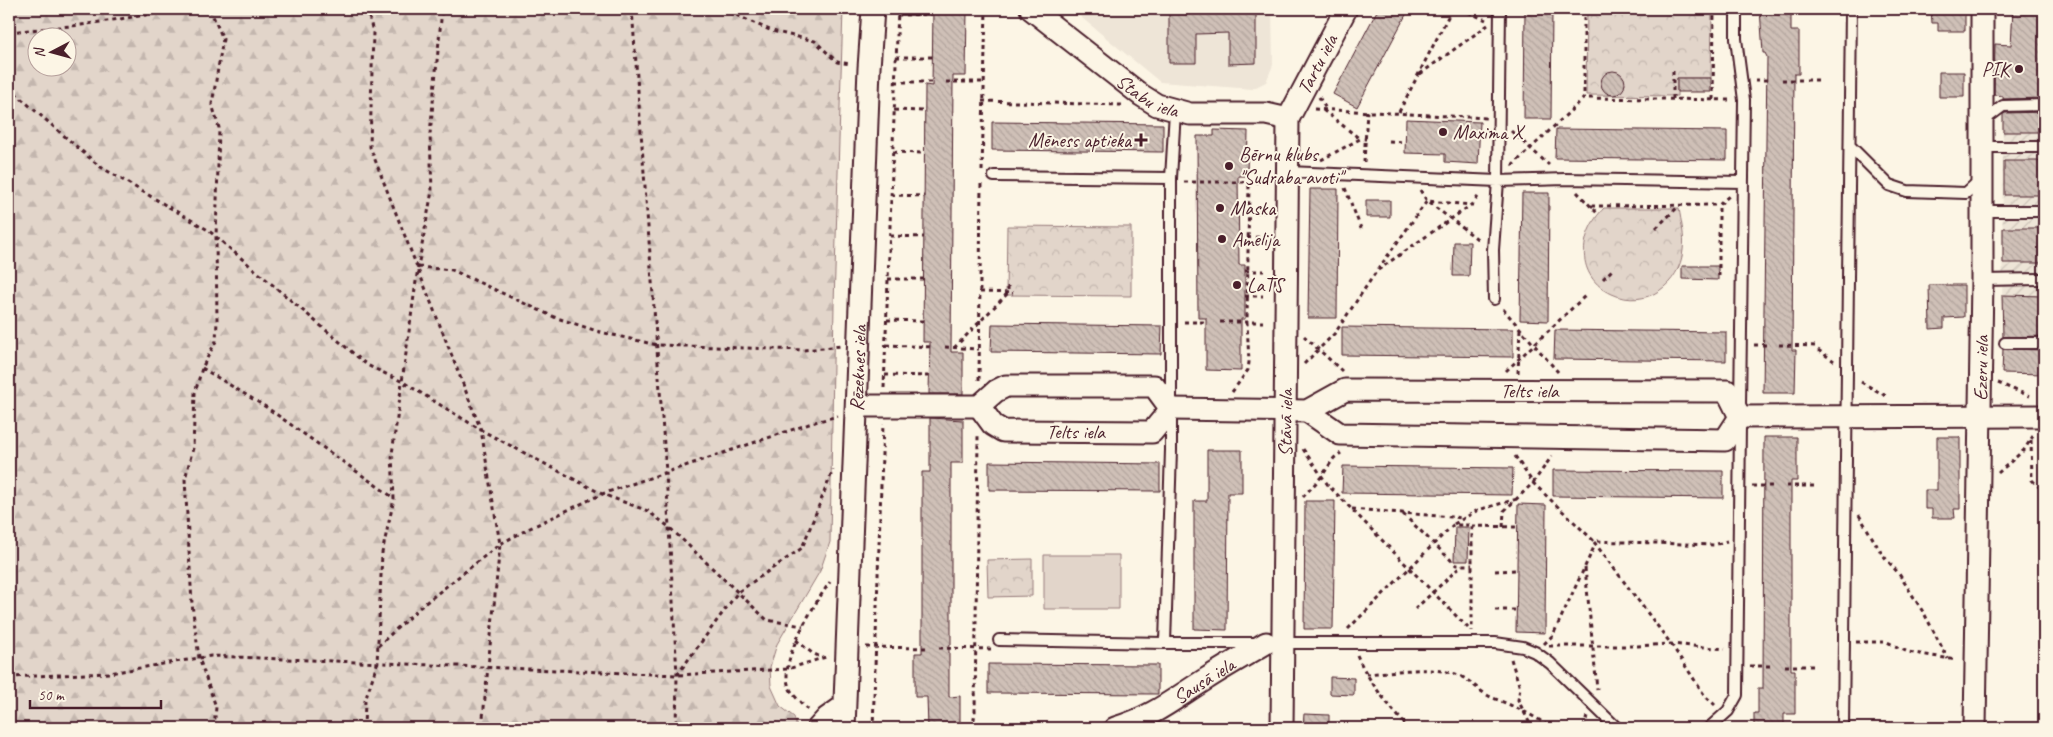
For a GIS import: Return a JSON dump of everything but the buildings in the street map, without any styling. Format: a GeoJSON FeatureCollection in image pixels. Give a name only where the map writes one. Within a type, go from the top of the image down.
{"type":"FeatureCollection","features":[{"type":"Feature","properties":{"kind":"street","name":"Rēzeknes iela"},"geometry":{"type":"LineString","coordinates":[[844,728],[869,68],[873,9]]}},
{"type":"Feature","properties":{"kind":"street","name":"Stabu iela"},"geometry":{"type":"LineString","coordinates":[[1031,9],[1141,95],[1157,105],[1190,114],[1291,114]]}},
{"type":"Feature","properties":{"kind":"street","name":"Tartu iela"},"geometry":{"type":"LineString","coordinates":[[1291,114],[1346,9]]}},
{"type":"Feature","properties":{"kind":"street","name":"Ezeru iela"},"geometry":{"type":"LineString","coordinates":[[1975,728],[1982,280],[1982,9]]}},
{"type":"Feature","properties":{"kind":"street","name":"Stāvā iela"},"geometry":{"type":"LineString","coordinates":[[1282,728],[1275,643],[1285,502],[1288,172],[1291,114]]}},
{"type":"Feature","properties":{"kind":"street"},"geometry":{"type":"LineString","coordinates":[[857,408],[884,406],[979,406],[996,391],[1006,386],[1154,386],[1171,409],[1308,411],[1340,434],[1716,440],[1726,440],[1740,417],[1979,416],[2041,408]]}},
{"type":"Feature","properties":{"kind":"street","name":"Telts iela"},"geometry":{"type":"LineString","coordinates":[[1308,411],[1345,390],[1727,391],[1740,417]]}},
{"type":"Feature","properties":{"kind":"street","name":"Telts iela"},"geometry":{"type":"LineString","coordinates":[[979,406],[993,425],[1003,431],[1152,432],[1171,409]]}},
{"type":"Feature","properties":{"kind":"street","name":"Sausā iela"},"geometry":{"type":"LineString","coordinates":[[1115,728],[1138,721],[1169,705],[1206,679],[1275,643]]}},
{"type":"Feature","properties":{"kind":"street"},"geometry":{"type":"LineString","coordinates":[[819,726],[844,706]]}},
{"type":"Feature","properties":{"kind":"lane"},"geometry":{"type":"LineString","coordinates":[[1494,299],[1494,181],[1498,119],[1500,9]]}},
{"type":"Feature","properties":{"kind":"lane"},"geometry":{"type":"LineString","coordinates":[[1709,728],[1728,711],[1737,694],[1744,100],[1736,39],[1736,9]]}},
{"type":"Feature","properties":{"kind":"lane"},"geometry":{"type":"LineString","coordinates":[[1843,728],[1851,9]]}},
{"type":"Feature","properties":{"kind":"lane"},"geometry":{"type":"LineString","coordinates":[[1982,121],[2003,106],[2044,106]]}},
{"type":"Feature","properties":{"kind":"lane"},"geometry":{"type":"LineString","coordinates":[[1165,643],[1171,409],[1171,180],[1175,111]]}},
{"type":"Feature","properties":{"kind":"lane"},"geometry":{"type":"LineString","coordinates":[[1850,146],[1889,185],[1907,191],[1966,192],[1981,179]]}},
{"type":"Feature","properties":{"kind":"lane"},"geometry":{"type":"LineString","coordinates":[[1982,147],[2044,147]]}},
{"type":"Feature","properties":{"kind":"lane"},"geometry":{"type":"LineString","coordinates":[[1288,172],[1494,181],[1565,179],[1743,182]]}},
{"type":"Feature","properties":{"kind":"lane"},"geometry":{"type":"LineString","coordinates":[[994,176],[1171,180]]}},
{"type":"Feature","properties":{"kind":"lane"},"geometry":{"type":"LineString","coordinates":[[1982,211],[2044,211]]}},
{"type":"Feature","properties":{"kind":"lane"},"geometry":{"type":"LineString","coordinates":[[1982,280],[2044,279]]}},
{"type":"Feature","properties":{"kind":"lane"},"geometry":{"type":"LineString","coordinates":[[2005,343],[2044,343]]}},
{"type":"Feature","properties":{"kind":"lane"},"geometry":{"type":"LineString","coordinates":[[1000,640],[1165,643],[1495,643],[1511,645],[1535,652],[1550,663],[1617,728]]}},
{"type":"Feature","properties":{"kind":"path"},"geometry":{"type":"LineString","coordinates":[[9,32],[82,25],[184,9]]}},
{"type":"Feature","properties":{"kind":"path"},"geometry":{"type":"LineString","coordinates":[[210,9],[222,39],[212,104],[219,128],[216,340],[202,368],[196,393],[193,448],[185,479],[192,604],[199,658],[216,708],[214,728]]}},
{"type":"Feature","properties":{"kind":"path"},"geometry":{"type":"LineString","coordinates":[[367,9],[372,32],[370,147],[481,430],[500,544],[482,728]]}},
{"type":"Feature","properties":{"kind":"path"},"geometry":{"type":"LineString","coordinates":[[364,728],[365,701],[377,664],[382,553],[394,499],[392,454],[418,266],[432,191],[430,134],[442,9]]}},
{"type":"Feature","properties":{"kind":"path"},"geometry":{"type":"LineString","coordinates":[[632,9],[666,472],[677,675],[676,728]]}},
{"type":"Feature","properties":{"kind":"path"},"geometry":{"type":"LineString","coordinates":[[722,9],[772,31],[814,41],[837,62],[869,68]]}},
{"type":"Feature","properties":{"kind":"path"},"geometry":{"type":"LineString","coordinates":[[873,728],[898,9]]}},
{"type":"Feature","properties":{"kind":"path"},"geometry":{"type":"LineString","coordinates":[[979,382],[982,101],[986,9]]}},
{"type":"Feature","properties":{"kind":"path"},"geometry":{"type":"LineString","coordinates":[[1399,112],[1452,9]]}},
{"type":"Feature","properties":{"kind":"path"},"geometry":{"type":"LineString","coordinates":[[1419,74],[1492,22],[1461,9]]}},
{"type":"Feature","properties":{"kind":"path"},"geometry":{"type":"LineString","coordinates":[[1584,9],[1584,98]]}},
{"type":"Feature","properties":{"kind":"path"},"geometry":{"type":"LineString","coordinates":[[1713,100],[1714,9]]}},
{"type":"Feature","properties":{"kind":"path"},"geometry":{"type":"LineString","coordinates":[[898,15],[932,14]]}},
{"type":"Feature","properties":{"kind":"path"},"geometry":{"type":"LineString","coordinates":[[896,57],[932,57]]}},
{"type":"Feature","properties":{"kind":"path"},"geometry":{"type":"LineString","coordinates":[[1673,71],[1673,99]]}},
{"type":"Feature","properties":{"kind":"path"},"geometry":{"type":"LineString","coordinates":[[1782,80],[1820,80]]}},
{"type":"Feature","properties":{"kind":"path"},"geometry":{"type":"LineString","coordinates":[[895,82],[934,82]]}},
{"type":"Feature","properties":{"kind":"path"},"geometry":{"type":"LineString","coordinates":[[946,82],[983,82]]}},
{"type":"Feature","properties":{"kind":"path"},"geometry":{"type":"LineString","coordinates":[[9,88],[100,166],[208,230],[366,365],[403,382],[481,430],[602,494],[648,511],[669,527],[767,620],[803,626]]}},
{"type":"Feature","properties":{"kind":"path"},"geometry":{"type":"LineString","coordinates":[[982,101],[1134,105],[1141,95]]}},
{"type":"Feature","properties":{"kind":"path"},"geometry":{"type":"LineString","coordinates":[[1376,272],[1472,204],[1494,181],[1584,98],[1744,100]]}},
{"type":"Feature","properties":{"kind":"path"},"geometry":{"type":"LineString","coordinates":[[894,110],[925,111]]}},
{"type":"Feature","properties":{"kind":"path"},"geometry":{"type":"LineString","coordinates":[[1291,114],[1323,110],[1367,111],[1498,119],[1565,179],[1597,213]]}},
{"type":"Feature","properties":{"kind":"path"},"geometry":{"type":"LineString","coordinates":[[1323,110],[1360,139]]}},
{"type":"Feature","properties":{"kind":"path"},"geometry":{"type":"LineString","coordinates":[[1364,175],[1367,111]]}},
{"type":"Feature","properties":{"kind":"path"},"geometry":{"type":"LineString","coordinates":[[1318,174],[1318,161],[1360,139],[1366,139]]}},
{"type":"Feature","properties":{"kind":"path"},"geometry":{"type":"LineString","coordinates":[[1389,141],[1405,142]]}},
{"type":"Feature","properties":{"kind":"path"},"geometry":{"type":"LineString","coordinates":[[893,152],[924,153]]}},
{"type":"Feature","properties":{"kind":"path"},"geometry":{"type":"LineString","coordinates":[[1340,175],[1362,231]]}},
{"type":"Feature","properties":{"kind":"path"},"geometry":{"type":"LineString","coordinates":[[1411,178],[1427,201],[1493,250]]}},
{"type":"Feature","properties":{"kind":"path"},"geometry":{"type":"LineString","coordinates":[[1171,180],[1265,182]]}},
{"type":"Feature","properties":{"kind":"path"},"geometry":{"type":"LineString","coordinates":[[1219,410],[1248,370],[1246,271],[1249,238],[1249,182]]}},
{"type":"Feature","properties":{"kind":"path"},"geometry":{"type":"LineString","coordinates":[[1590,206],[1719,205],[1743,182]]}},
{"type":"Feature","properties":{"kind":"path"},"geometry":{"type":"LineString","coordinates":[[891,195],[924,196]]}},
{"type":"Feature","properties":{"kind":"path"},"geometry":{"type":"LineString","coordinates":[[1427,201],[1472,204]]}},
{"type":"Feature","properties":{"kind":"path"},"geometry":{"type":"LineString","coordinates":[[1286,382],[1335,334],[1376,272],[1427,201]]}},
{"type":"Feature","properties":{"kind":"path"},"geometry":{"type":"LineString","coordinates":[[1719,205],[1719,276]]}},
{"type":"Feature","properties":{"kind":"path"},"geometry":{"type":"LineString","coordinates":[[1656,228],[1679,206]]}},
{"type":"Feature","properties":{"kind":"path"},"geometry":{"type":"LineString","coordinates":[[1240,212],[1264,212]]}},
{"type":"Feature","properties":{"kind":"path"},"geometry":{"type":"LineString","coordinates":[[890,236],[924,237]]}},
{"type":"Feature","properties":{"kind":"path"},"geometry":{"type":"LineString","coordinates":[[1239,238],[1264,237]]}},
{"type":"Feature","properties":{"kind":"path"},"geometry":{"type":"LineString","coordinates":[[418,266],[452,270],[554,317],[600,332],[657,345],[804,350],[841,346],[859,349]]}},
{"type":"Feature","properties":{"kind":"path"},"geometry":{"type":"LineString","coordinates":[[1602,279],[1613,269]]}},
{"type":"Feature","properties":{"kind":"path"},"geometry":{"type":"LineString","coordinates":[[1246,271],[1264,271]]}},
{"type":"Feature","properties":{"kind":"path"},"geometry":{"type":"LineString","coordinates":[[888,279],[924,279]]}},
{"type":"Feature","properties":{"kind":"path"},"geometry":{"type":"LineString","coordinates":[[954,348],[1008,293],[1008,286]]}},
{"type":"Feature","properties":{"kind":"path"},"geometry":{"type":"LineString","coordinates":[[980,292],[1013,293]]}},
{"type":"Feature","properties":{"kind":"path"},"geometry":{"type":"LineString","coordinates":[[1246,296],[1263,296]]}},
{"type":"Feature","properties":{"kind":"path"},"geometry":{"type":"LineString","coordinates":[[1504,373],[1585,296]]}},
{"type":"Feature","properties":{"kind":"path"},"geometry":{"type":"LineString","coordinates":[[1494,299],[1560,374]]}},
{"type":"Feature","properties":{"kind":"path"},"geometry":{"type":"LineString","coordinates":[[887,320],[923,321]]}},
{"type":"Feature","properties":{"kind":"path"},"geometry":{"type":"LineString","coordinates":[[1286,320],[1342,371]]}},
{"type":"Feature","properties":{"kind":"path"},"geometry":{"type":"LineString","coordinates":[[1171,322],[1208,322]]}},
{"type":"Feature","properties":{"kind":"path"},"geometry":{"type":"LineString","coordinates":[[1220,322],[1263,322]]}},
{"type":"Feature","properties":{"kind":"path"},"geometry":{"type":"LineString","coordinates":[[1519,390],[1520,328]]}},
{"type":"Feature","properties":{"kind":"path"},"geometry":{"type":"LineString","coordinates":[[886,345],[934,347]]}},
{"type":"Feature","properties":{"kind":"path"},"geometry":{"type":"LineString","coordinates":[[1779,345],[1818,346]]}},
{"type":"Feature","properties":{"kind":"path"},"geometry":{"type":"LineString","coordinates":[[944,347],[979,348]]}},
{"type":"Feature","properties":{"kind":"path"},"geometry":{"type":"LineString","coordinates":[[202,368],[266,407],[394,499]]}},
{"type":"Feature","properties":{"kind":"path"},"geometry":{"type":"LineString","coordinates":[[1980,374],[2041,408]]}},
{"type":"Feature","properties":{"kind":"path"},"geometry":{"type":"LineString","coordinates":[[885,375],[930,376]]}},
{"type":"Feature","properties":{"kind":"path"},"geometry":{"type":"LineString","coordinates":[[378,646],[419,608],[500,544],[530,528],[602,494],[857,408]]}},
{"type":"Feature","properties":{"kind":"path"},"geometry":{"type":"LineString","coordinates":[[972,728],[975,714],[978,430]]}},
{"type":"Feature","properties":{"kind":"path"},"geometry":{"type":"LineString","coordinates":[[1979,480],[1993,476],[2006,468],[2024,450],[2032,438],[2032,480],[2044,492]]}},
{"type":"Feature","properties":{"kind":"path"},"geometry":{"type":"LineString","coordinates":[[1286,439],[1296,439],[1322,476],[1351,509],[1472,632],[1495,643]]}},
{"type":"Feature","properties":{"kind":"path"},"geometry":{"type":"LineString","coordinates":[[1285,502],[1298,503],[1322,476],[1334,458],[1345,449]]}},
{"type":"Feature","properties":{"kind":"path"},"geometry":{"type":"LineString","coordinates":[[1513,453],[1533,483],[1594,543],[1671,644],[1705,696],[1712,703]]}},
{"type":"Feature","properties":{"kind":"path"},"geometry":{"type":"LineString","coordinates":[[1503,527],[1504,511],[1533,483],[1554,454]]}},
{"type":"Feature","properties":{"kind":"path"},"geometry":{"type":"LineString","coordinates":[[677,675],[738,592],[802,548],[834,469]]}},
{"type":"Feature","properties":{"kind":"path"},"geometry":{"type":"LineString","coordinates":[[1739,486],[1775,486]]}},
{"type":"Feature","properties":{"kind":"path"},"geometry":{"type":"LineString","coordinates":[[1786,486],[1816,486]]}},
{"type":"Feature","properties":{"kind":"path"},"geometry":{"type":"LineString","coordinates":[[1333,643],[1453,525],[1478,510],[1518,499]]}},
{"type":"Feature","properties":{"kind":"path"},"geometry":{"type":"LineString","coordinates":[[1351,509],[1464,518]]}},
{"type":"Feature","properties":{"kind":"path"},"geometry":{"type":"LineString","coordinates":[[1856,510],[1882,554],[1899,574],[1925,616],[1948,659]]}},
{"type":"Feature","properties":{"kind":"path"},"geometry":{"type":"LineString","coordinates":[[1402,514],[1456,565],[1472,565]]}},
{"type":"Feature","properties":{"kind":"path"},"geometry":{"type":"LineString","coordinates":[[1453,525],[1517,527]]}},
{"type":"Feature","properties":{"kind":"path"},"geometry":{"type":"LineString","coordinates":[[1472,526],[1472,632]]}},
{"type":"Feature","properties":{"kind":"path"},"geometry":{"type":"LineString","coordinates":[[1594,543],[1714,545],[1738,538]]}},
{"type":"Feature","properties":{"kind":"path"},"geometry":{"type":"LineString","coordinates":[[1553,635],[1585,568],[1594,543]]}},
{"type":"Feature","properties":{"kind":"path"},"geometry":{"type":"LineString","coordinates":[[819,726],[788,687],[788,669],[796,640],[803,626],[829,583],[851,558]]}},
{"type":"Feature","properties":{"kind":"path"},"geometry":{"type":"LineString","coordinates":[[1416,609],[1462,565]]}},
{"type":"Feature","properties":{"kind":"path"},"geometry":{"type":"LineString","coordinates":[[1585,568],[1597,691]]}},
{"type":"Feature","properties":{"kind":"path"},"geometry":{"type":"LineString","coordinates":[[1495,570],[1517,570]]}},
{"type":"Feature","properties":{"kind":"path"},"geometry":{"type":"LineString","coordinates":[[1495,610],[1516,610]]}},
{"type":"Feature","properties":{"kind":"path"},"geometry":{"type":"LineString","coordinates":[[796,640],[812,653],[824,658]]}},
{"type":"Feature","properties":{"kind":"path"},"geometry":{"type":"LineString","coordinates":[[939,648],[994,648],[1000,640]]}},
{"type":"Feature","properties":{"kind":"path"},"geometry":{"type":"LineString","coordinates":[[1844,642],[1887,642],[1908,652],[1975,663]]}},
{"type":"Feature","properties":{"kind":"path"},"geometry":{"type":"LineString","coordinates":[[1352,643],[1366,674],[1408,728]]}},
{"type":"Feature","properties":{"kind":"path"},"geometry":{"type":"LineString","coordinates":[[1541,646],[1671,644],[1737,650]]}},
{"type":"Feature","properties":{"kind":"path"},"geometry":{"type":"LineString","coordinates":[[1511,645],[1511,661],[1520,688],[1518,700],[1532,728]]}},
{"type":"Feature","properties":{"kind":"path"},"geometry":{"type":"LineString","coordinates":[[875,647],[926,648]]}},
{"type":"Feature","properties":{"kind":"path"},"geometry":{"type":"LineString","coordinates":[[9,677],[110,673],[211,656],[677,675],[788,669],[824,658],[848,648]]}},
{"type":"Feature","properties":{"kind":"path"},"geometry":{"type":"LineString","coordinates":[[1737,666],[1773,666]]}},
{"type":"Feature","properties":{"kind":"path"},"geometry":{"type":"LineString","coordinates":[[1784,666],[1814,666]]}},
{"type":"Feature","properties":{"kind":"path"},"geometry":{"type":"LineString","coordinates":[[1366,674],[1433,671],[1458,675],[1477,686],[1490,697],[1510,704],[1550,728]]}},
{"type":"Feature","properties":{"kind":"shaded area"},"geometry":{"type":"Polygon","coordinates":[[[1071,9],[1272,9],[1273,65],[1266,82],[1252,89],[1160,82],[1071,9]]]}},
{"type":"Feature","properties":{"kind":"shaded area"},"geometry":{"type":"Polygon","coordinates":[[[2003,115],[2044,115],[2044,374],[2002,373],[2003,115]]]}},
{"type":"Feature","properties":{"kind":"green space"},"geometry":{"type":"Polygon","coordinates":[[[9,9],[843,9],[834,304],[830,542],[820,571],[777,644],[770,667],[771,686],[780,706],[794,717],[797,728],[9,728],[9,9]]]}},
{"type":"Feature","properties":{"kind":"green space"},"geometry":{"type":"Polygon","coordinates":[[[1587,9],[1712,9],[1711,78],[1677,78],[1677,96],[1586,95],[1587,9]]]}},
{"type":"Feature","properties":{"kind":"green space"},"geometry":{"type":"Polygon","coordinates":[[[1604,208],[1679,208],[1684,240],[1683,250],[1675,273],[1659,291],[1637,299],[1625,298],[1612,294],[1591,277],[1586,266],[1585,242],[1595,218],[1604,208]]]}},
{"type":"Feature","properties":{"kind":"green space"},"geometry":{"type":"Polygon","coordinates":[[[1007,226],[1131,227],[1131,296],[1006,295],[1007,226]]]}},
{"type":"Feature","properties":{"kind":"green space"},"geometry":{"type":"Polygon","coordinates":[[[1044,555],[1119,555],[1119,609],[1044,609],[1044,555]]]}},
{"type":"Feature","properties":{"kind":"green space"},"geometry":{"type":"Polygon","coordinates":[[[1032,559],[1032,596],[988,597],[987,560],[1032,559]]]}},
{"type":"Feature","properties":{"kind":"place","name":"PIK"},"geometry":{"type":"Point","coordinates":[2019,69]}},
{"type":"Feature","properties":{"kind":"place","name":"Maxima X"},"geometry":{"type":"Point","coordinates":[1443,132]}},
{"type":"Feature","properties":{"kind":"place","name":"Mēness aptieka"},"geometry":{"type":"Point","coordinates":[1141,140]}},
{"type":"Feature","properties":{"kind":"place","name":"Bērnu klubs \"Sudraba avoti\""},"geometry":{"type":"Point","coordinates":[1229,166]}},
{"type":"Feature","properties":{"kind":"place","name":"Maska"},"geometry":{"type":"Point","coordinates":[1220,208]}},
{"type":"Feature","properties":{"kind":"place","name":"Amelija"},"geometry":{"type":"Point","coordinates":[1222,239]}},
{"type":"Feature","properties":{"kind":"place","name":"LaTS"},"geometry":{"type":"Point","coordinates":[1237,285]}}]}
